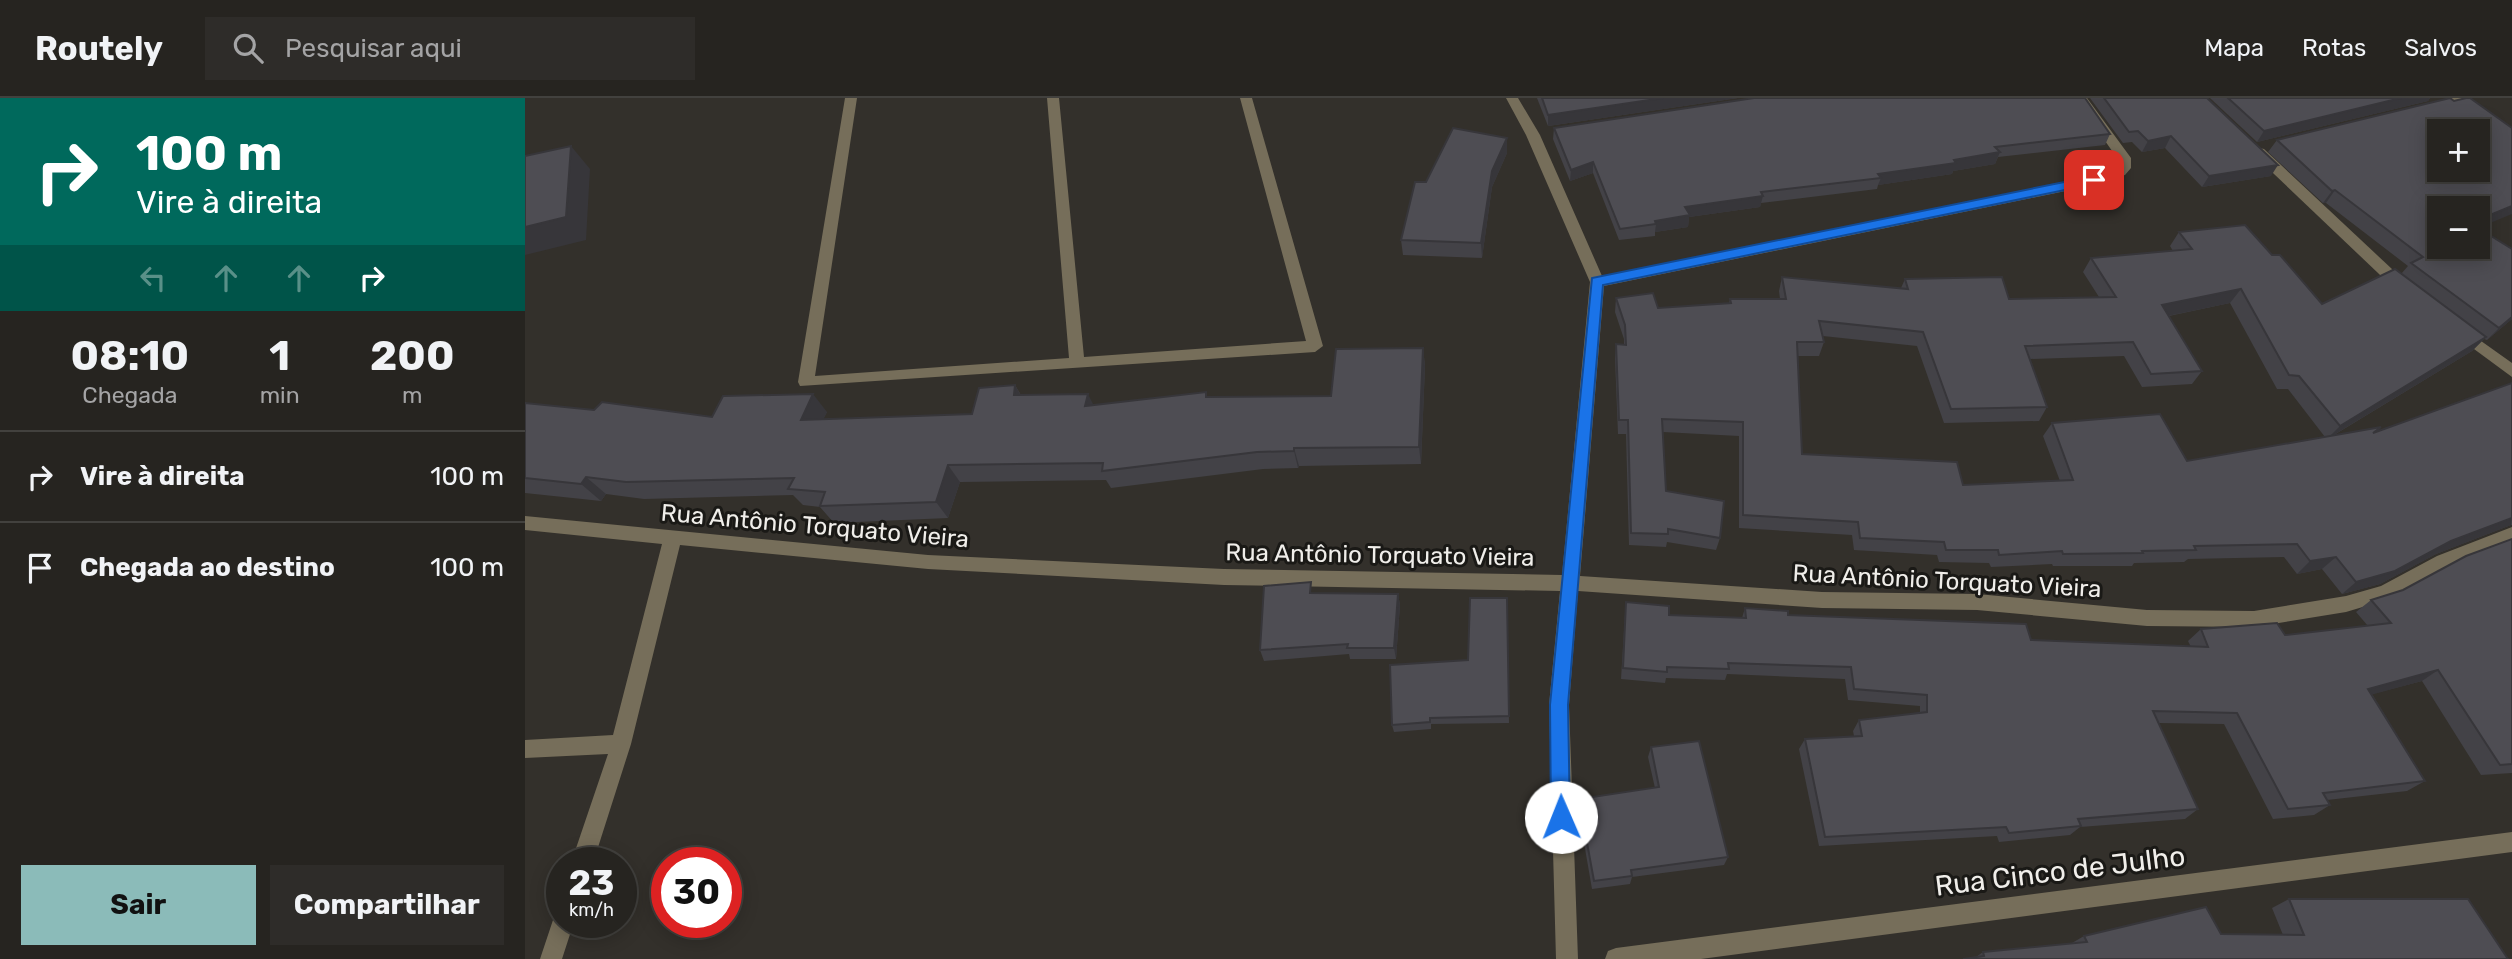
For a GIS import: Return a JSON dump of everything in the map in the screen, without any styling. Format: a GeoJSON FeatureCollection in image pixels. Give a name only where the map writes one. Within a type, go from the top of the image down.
{"type":"FeatureCollection","features":[{"type":"Feature","properties":{"kind":"street"},"geometry":{"type":"LineString","coordinates":[[851,98],[806,382],[1315,346],[1246,98]]}},
{"type":"Feature","properties":{"kind":"street"},"geometry":{"type":"LineString","coordinates":[[1053,98],[1077,363]]}},
{"type":"Feature","properties":{"kind":"street"},"geometry":{"type":"LineString","coordinates":[[1512,98],[1540,134],[1597,282],[1559,705],[1567,959]]}},
{"type":"Feature","properties":{"kind":"street"},"geometry":{"type":"LineString","coordinates":[[1597,282],[2080,184],[2120,172],[2124,168],[2125,158],[2081,98]]}},
{"type":"Feature","properties":{"kind":"street"},"geometry":{"type":"LineString","coordinates":[[2453,100],[2512,140]]}},
{"type":"Feature","properties":{"kind":"street"},"geometry":{"type":"LineString","coordinates":[[2256,145],[2392,280],[2414,296]]}},
{"type":"Feature","properties":{"kind":"street"},"geometry":{"type":"LineString","coordinates":[[2447,321],[2512,371]]}},
{"type":"Feature","properties":{"kind":"street","name":"Rua Antônio Torquato Vieira"},"geometry":{"type":"LineString","coordinates":[[525,523],[672,540],[928,562],[1224,577],[1569,583],[1822,600],[1977,603],[2147,618],[2254,619],[2346,604],[2386,592],[2444,561],[2512,534]]}},
{"type":"Feature","properties":{"kind":"street"},"geometry":{"type":"LineString","coordinates":[[587,847],[621,744],[672,540]]}},
{"type":"Feature","properties":{"kind":"street"},"geometry":{"type":"LineString","coordinates":[[525,750],[621,744]]}},
{"type":"Feature","properties":{"kind":"street","name":"Rua Cinco de Julho"},"geometry":{"type":"LineString","coordinates":[[1616,959],[2512,842]]}},
{"type":"Feature","properties":{"kind":"street"},"geometry":{"type":"LineString","coordinates":[[551,959],[558,938]]}},
{"type":"Feature","properties":{"kind":"building"},"geometry":{"type":"Polygon","coordinates":[[[1542,98],[1663,98],[1548,115],[1542,98]]]}},
{"type":"Feature","properties":{"kind":"building"},"geometry":{"type":"Polygon","coordinates":[[[1754,98],[2085,98],[2110,134],[1995,147],[2000,152],[1954,160],[1956,163],[1878,174],[1881,178],[1761,192],[1763,196],[1685,207],[1690,215],[1655,221],[1656,224],[1620,229],[1593,162],[1571,170],[1554,128],[1754,98]]]}},
{"type":"Feature","properties":{"kind":"building"},"geometry":{"type":"Polygon","coordinates":[[[2104,98],[2207,98],[2278,165],[2209,176],[2171,136],[2148,141],[2138,131],[2129,132],[2104,98]]]}},
{"type":"Feature","properties":{"kind":"building"},"geometry":{"type":"Polygon","coordinates":[[[2228,98],[2401,98],[2264,131],[2228,98]]]}},
{"type":"Feature","properties":{"kind":"building"},"geometry":{"type":"Polygon","coordinates":[[[2450,98],[2454,101],[2470,98],[2512,128],[2512,206],[2490,215],[2490,196],[2427,196],[2427,259],[2490,259],[2490,235],[2512,249],[2512,317],[2499,328],[2411,263],[2423,257],[2335,190],[2332,191],[2277,140],[2450,98]]]}},
{"type":"Feature","properties":{"kind":"building"},"geometry":{"type":"Polygon","coordinates":[[[1453,128],[1507,138],[1492,171],[1481,243],[1401,240],[1415,182],[1426,182],[1453,128]]]}},
{"type":"Feature","properties":{"kind":"building"},"geometry":{"type":"Polygon","coordinates":[[[571,146],[566,217],[525,227],[525,156],[571,146]]]}},
{"type":"Feature","properties":{"kind":"building"},"geometry":{"type":"Polygon","coordinates":[[[2245,225],[2272,255],[2280,255],[2322,304],[2395,269],[2486,337],[2340,426],[2299,376],[2289,375],[2241,289],[2162,305],[2202,371],[2151,374],[2133,342],[2025,346],[2047,407],[1951,409],[1923,332],[1819,321],[1824,342],[1797,342],[1802,454],[1957,462],[1963,485],[2073,480],[2052,423],[2160,414],[2187,461],[2381,427],[2373,433],[2512,383],[2512,518],[2451,541],[2395,571],[2356,582],[2336,557],[2310,561],[2297,544],[2194,546],[2196,550],[2142,551],[2143,553],[2063,554],[2062,551],[1999,555],[1998,550],[1946,550],[1944,542],[1860,538],[1858,522],[1743,515],[1743,422],[1662,419],[1666,491],[1724,501],[1720,538],[1668,529],[1668,534],[1631,533],[1628,420],[1619,420],[1616,344],[1626,345],[1625,325],[1616,298],[1653,293],[1658,308],[1731,303],[1730,299],[1786,299],[1782,277],[1908,289],[1905,279],[2002,277],[2009,299],[2116,297],[2091,258],[2192,249],[2179,232],[2245,225]]]}},
{"type":"Feature","properties":{"kind":"building"},"geometry":{"type":"Polygon","coordinates":[[[1423,348],[1419,447],[1294,448],[1294,451],[1257,452],[1102,471],[1103,463],[948,465],[936,502],[820,506],[825,492],[788,489],[794,478],[626,482],[586,477],[581,484],[525,478],[525,403],[594,410],[602,402],[712,417],[723,396],[813,394],[801,420],[972,414],[979,388],[1015,385],[1014,395],[1088,394],[1085,406],[1206,392],[1206,397],[1331,396],[1336,349],[1423,348]]]}},
{"type":"Feature","properties":{"kind":"building"},"geometry":{"type":"Polygon","coordinates":[[[2512,539],[2512,764],[2500,765],[2438,670],[2368,689],[2425,781],[2323,793],[2330,805],[2288,809],[2237,713],[2153,711],[2198,809],[2078,819],[2081,826],[2009,833],[2006,827],[1825,837],[1805,739],[1862,736],[1859,720],[1927,712],[1927,695],[1854,689],[1851,667],[1728,663],[1729,669],[1667,667],[1667,672],[1623,668],[1626,602],[1669,606],[1669,615],[1746,618],[1745,608],[1788,611],[1788,615],[2026,624],[2031,640],[2208,647],[2201,629],[2277,623],[2285,635],[2391,623],[2371,600],[2403,590],[2466,556],[2512,539]]]}},
{"type":"Feature","properties":{"kind":"building"},"geometry":{"type":"Polygon","coordinates":[[[1311,582],[1310,593],[1398,594],[1394,648],[1347,648],[1348,644],[1260,650],[1264,586],[1311,582]]]}},
{"type":"Feature","properties":{"kind":"building"},"geometry":{"type":"Polygon","coordinates":[[[1470,598],[1507,598],[1509,716],[1430,718],[1430,722],[1392,725],[1390,665],[1468,660],[1470,598]]]}},
{"type":"Feature","properties":{"kind":"building"},"geometry":{"type":"Polygon","coordinates":[[[1699,741],[1728,857],[1631,870],[1632,876],[1594,881],[1579,799],[1659,787],[1651,747],[1699,741]]]}},
{"type":"Feature","properties":{"kind":"building"},"geometry":{"type":"Polygon","coordinates":[[[2289,899],[2468,899],[2508,959],[1963,959],[1984,956],[1983,952],[2087,942],[2084,936],[2206,907],[2221,934],[2304,935],[2289,899]]]}},
{"type":"Feature","properties":{"kind":"route"},"geometry":{"type":"LineString","coordinates":[[1561,817],[1559,705],[1597,282],[2094,180]]}}]}
